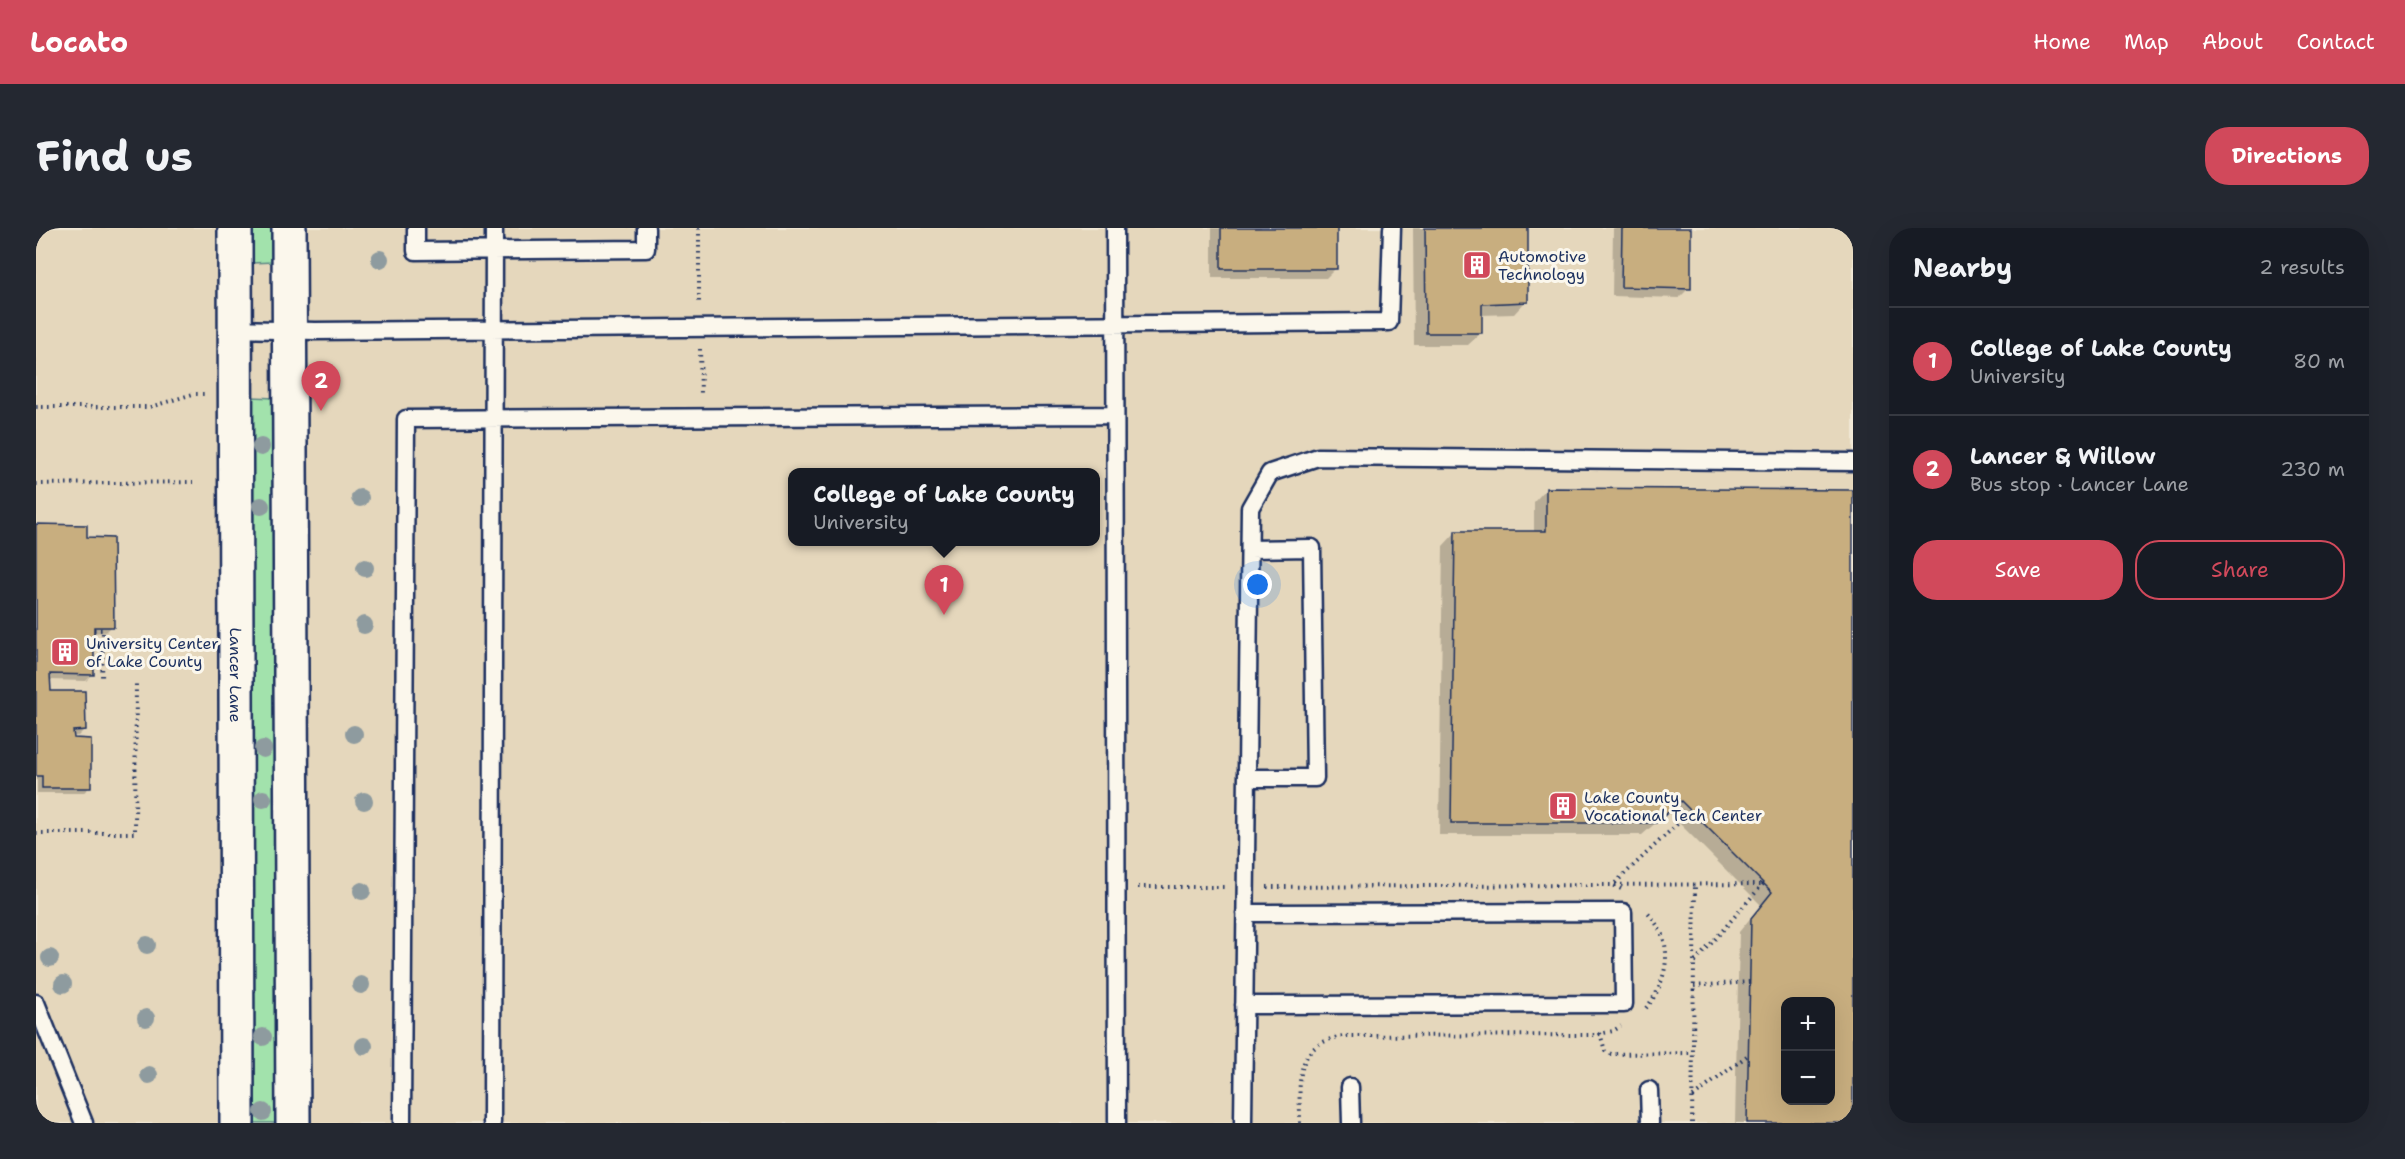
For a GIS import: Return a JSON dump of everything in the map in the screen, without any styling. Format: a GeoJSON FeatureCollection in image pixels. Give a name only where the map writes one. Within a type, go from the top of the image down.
{"type":"FeatureCollection","features":[{"type":"Feature","properties":{"kind":"street","name":"Lancer Lane"},"geometry":{"type":"LineString","coordinates":[[235,228],[237,1123]]}},
{"type":"Feature","properties":{"kind":"street"},"geometry":{"type":"LineString","coordinates":[[289,228],[293,1123]]}},
{"type":"Feature","properties":{"kind":"lane"},"geometry":{"type":"LineString","coordinates":[[416,228],[416,251],[646,249],[646,228]]}},
{"type":"Feature","properties":{"kind":"lane"},"geometry":{"type":"LineString","coordinates":[[492,1123],[494,228]]}},
{"type":"Feature","properties":{"kind":"lane"},"geometry":{"type":"LineString","coordinates":[[1115,228],[1117,1123]]}},
{"type":"Feature","properties":{"kind":"lane"},"geometry":{"type":"LineString","coordinates":[[234,329],[1389,322],[1392,228]]}},
{"type":"Feature","properties":{"kind":"lane"},"geometry":{"type":"LineString","coordinates":[[402,1123],[406,418],[1115,415]]}},
{"type":"Feature","properties":{"kind":"lane"},"geometry":{"type":"LineString","coordinates":[[1243,1123],[1250,508],[1270,473],[1318,457],[1853,462]]}},
{"type":"Feature","properties":{"kind":"lane"},"geometry":{"type":"LineString","coordinates":[[1247,778],[1315,778],[1312,548],[1250,549]]}},
{"type":"Feature","properties":{"kind":"lane"},"geometry":{"type":"LineString","coordinates":[[1244,1005],[1624,1004],[1623,912],[1245,913]]}},
{"type":"Feature","properties":{"kind":"lane"},"geometry":{"type":"LineString","coordinates":[[36,1003],[84,1123]]}},
{"type":"Feature","properties":{"kind":"lane"},"geometry":{"type":"LineString","coordinates":[[1350,1087],[1351,1123]]}},
{"type":"Feature","properties":{"kind":"lane"},"geometry":{"type":"LineString","coordinates":[[1649,1090],[1650,1123]]}},
{"type":"Feature","properties":{"kind":"path"},"geometry":{"type":"LineString","coordinates":[[36,407],[150,407],[193,394],[236,392]]}},
{"type":"Feature","properties":{"kind":"path"},"geometry":{"type":"LineString","coordinates":[[36,484],[193,482]]}},
{"type":"Feature","properties":{"kind":"path"},"geometry":{"type":"LineString","coordinates":[[94,630],[103,630],[102,680]]}},
{"type":"Feature","properties":{"kind":"path"},"geometry":{"type":"LineString","coordinates":[[36,833],[135,833],[136,681]]}},
{"type":"Feature","properties":{"kind":"path"},"geometry":{"type":"LineString","coordinates":[[1613,885],[1691,811]]}},
{"type":"Feature","properties":{"kind":"path"},"geometry":{"type":"LineString","coordinates":[[1692,1123],[1695,884]]}},
{"type":"Feature","properties":{"kind":"path"},"geometry":{"type":"LineString","coordinates":[[1116,886],[1764,884],[1694,963]]}},
{"type":"Feature","properties":{"kind":"path"},"geometry":{"type":"LineString","coordinates":[[1694,986],[1749,982]]}},
{"type":"Feature","properties":{"kind":"path"},"geometry":{"type":"LineString","coordinates":[[1600,1033],[1605,1051],[1611,1054],[1693,1053]]}},
{"type":"Feature","properties":{"kind":"path"},"geometry":{"type":"LineString","coordinates":[[1693,1097],[1748,1055]]}},
{"type":"Feature","properties":{"kind":"shaded area"},"geometry":{"type":"Polygon","coordinates":[[[36,228],[1853,228],[1853,1123],[36,1123],[36,228]]]}},
{"type":"Feature","properties":{"kind":"green space"},"geometry":{"type":"Polygon","coordinates":[[[252,228],[272,228],[273,262],[252,263],[252,228]]]}},
{"type":"Feature","properties":{"kind":"green space"},"geometry":{"type":"Polygon","coordinates":[[[251,397],[275,398],[276,1123],[255,1123],[251,397]]]}},
{"type":"Feature","properties":{"kind":"building"},"geometry":{"type":"Polygon","coordinates":[[[1221,228],[1337,228],[1337,269],[1221,269],[1221,228]]]}},
{"type":"Feature","properties":{"kind":"building","name":"Automotive Technology"},"geometry":{"type":"Polygon","coordinates":[[[1425,228],[1528,228],[1528,302],[1482,304],[1482,333],[1426,333],[1425,228]]]}},
{"type":"Feature","properties":{"kind":"building"},"geometry":{"type":"Polygon","coordinates":[[[1622,228],[1691,228],[1691,289],[1621,287],[1622,228]]]}},
{"type":"Feature","properties":{"kind":"building","name":"Lake County Vocational Tech Center"},"geometry":{"type":"Polygon","coordinates":[[[1546,488],[1853,490],[1853,1123],[1747,1123],[1751,918],[1772,892],[1681,801],[1656,823],[1451,823],[1455,531],[1546,531],[1546,488]]]}},
{"type":"Feature","properties":{"kind":"building","name":"University Center of Lake County"},"geometry":{"type":"Polygon","coordinates":[[[36,524],[87,525],[87,537],[113,538],[114,627],[94,627],[94,675],[50,674],[51,691],[85,691],[86,730],[73,731],[74,738],[91,739],[91,788],[42,788],[42,776],[36,776],[36,524]]]}},
{"type":"Feature","properties":{"kind":"place","name":"Automotive Technology"},"geometry":{"type":"Point","coordinates":[1477,265]}},
{"type":"Feature","properties":{"kind":"place","name":"Lancer & Willow"},"geometry":{"type":"Point","coordinates":[321,411]}},
{"type":"Feature","properties":{"kind":"place","name":"College of Lake County"},"geometry":{"type":"Point","coordinates":[944,615]}},
{"type":"Feature","properties":{"kind":"place","name":"University Center of Lake County"},"geometry":{"type":"Point","coordinates":[65,652]}},
{"type":"Feature","properties":{"kind":"place","name":"Lake County Vocational Tech Center"},"geometry":{"type":"Point","coordinates":[1563,806]}}]}
